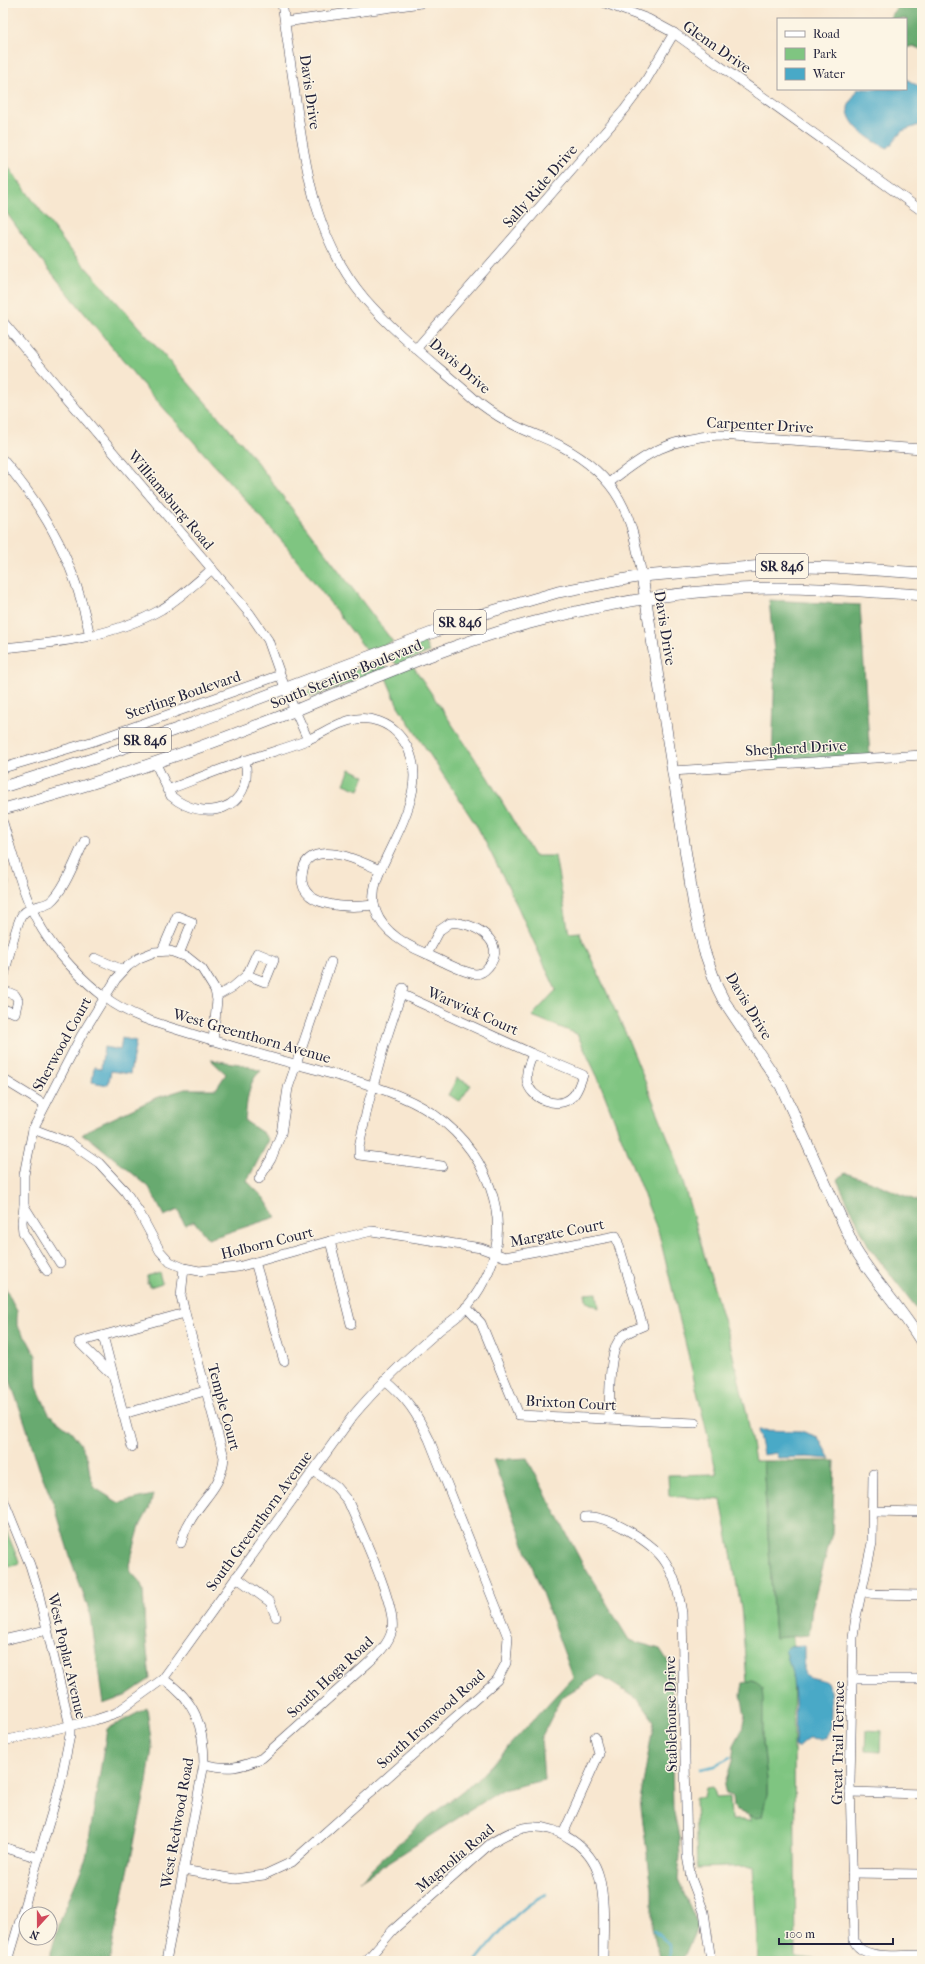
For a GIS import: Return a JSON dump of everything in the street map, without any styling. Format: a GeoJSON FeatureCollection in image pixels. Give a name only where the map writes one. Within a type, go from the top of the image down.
{"type":"FeatureCollection","features":[{"type":"Feature","properties":{"kind":"main road","name":"South Sterling Boulevard"},"geometry":{"type":"LineString","coordinates":[[3,787],[114,751],[439,630],[508,606],[558,592],[642,576],[716,569],[770,566],[839,567],[922,573]]}},
{"type":"Feature","properties":{"kind":"main road","name":"Davis Drive"},"geometry":{"type":"LineString","coordinates":[[642,576],[672,771],[698,924],[704,950],[717,986],[729,1008],[781,1086],[855,1248],[863,1262],[903,1313],[922,1342]]}},
{"type":"Feature","properties":{"kind":"main road","name":"South Sterling Boulevard"},"geometry":{"type":"LineString","coordinates":[[3,809],[155,762],[296,710],[384,673],[489,635],[569,613],[646,599],[703,591],[777,588],[859,590],[922,595]]}},
{"type":"Feature","properties":{"kind":"street","name":"Davis Drive"},"geometry":{"type":"LineString","coordinates":[[282,3],[306,173],[317,214],[335,253],[354,284],[378,314],[416,349],[495,415],[515,426],[560,445],[584,460],[610,482],[632,525],[642,576]]}},
{"type":"Feature","properties":{"kind":"street"},"geometry":{"type":"LineString","coordinates":[[285,22],[421,3]]}},
{"type":"Feature","properties":{"kind":"street","name":"Glenn Drive"},"geometry":{"type":"LineString","coordinates":[[605,3],[648,19],[674,33],[922,211]]}},
{"type":"Feature","properties":{"kind":"street","name":"Sally Ride Drive"},"geometry":{"type":"LineString","coordinates":[[416,349],[625,109],[645,82],[674,33]]}},
{"type":"Feature","properties":{"kind":"street","name":"Williamsburg Road"},"geometry":{"type":"LineString","coordinates":[[3,322],[233,592],[268,640],[285,688],[308,740]]}},
{"type":"Feature","properties":{"kind":"street","name":"Carpenter Drive"},"geometry":{"type":"LineString","coordinates":[[610,482],[634,462],[654,451],[682,440],[698,436],[719,435],[922,449]]}},
{"type":"Feature","properties":{"kind":"street"},"geometry":{"type":"LineString","coordinates":[[3,460],[30,495],[55,533],[75,577],[84,603],[90,636]]}},
{"type":"Feature","properties":{"kind":"street"},"geometry":{"type":"LineString","coordinates":[[3,648],[61,642],[90,636],[124,625],[159,610],[173,601],[212,569]]}},
{"type":"Feature","properties":{"kind":"street","name":"Sterling Boulevard"},"geometry":{"type":"LineString","coordinates":[[3,768],[94,741],[280,675]]}},
{"type":"Feature","properties":{"kind":"street"},"geometry":{"type":"LineString","coordinates":[[167,790],[245,760],[308,740],[348,721],[366,719],[381,722],[394,730],[405,743],[412,756],[416,771],[415,780],[403,821],[380,870],[375,890],[374,905],[379,918],[394,936],[403,943],[427,954],[470,972],[480,974],[489,967],[495,951],[492,940],[483,933],[469,926],[453,923],[440,930],[427,954]]}},
{"type":"Feature","properties":{"kind":"street","name":"Shepherd Drive"},"geometry":{"type":"LineString","coordinates":[[672,771],[922,755]]}},
{"type":"Feature","properties":{"kind":"street"},"geometry":{"type":"LineString","coordinates":[[155,762],[167,790],[176,800],[190,807],[206,810],[224,809],[236,801],[242,791],[247,775],[245,760]]}},
{"type":"Feature","properties":{"kind":"street","name":"West Greenthorn Avenue"},"geometry":{"type":"LineString","coordinates":[[3,823],[20,879],[42,929],[52,944],[88,983],[104,997],[142,1018],[213,1041],[373,1086],[406,1097],[420,1105],[451,1128],[466,1145],[481,1167],[493,1195],[498,1225],[494,1254]]}},
{"type":"Feature","properties":{"kind":"street"},"geometry":{"type":"LineString","coordinates":[[3,980],[20,918],[26,911],[44,904],[54,898],[60,890],[85,840]]}},
{"type":"Feature","properties":{"kind":"street"},"geometry":{"type":"LineString","coordinates":[[374,905],[342,907],[314,899],[309,896],[303,888],[302,871],[306,863],[312,857],[324,854],[346,857],[380,870]]}},
{"type":"Feature","properties":{"kind":"street"},"geometry":{"type":"LineString","coordinates":[[179,954],[192,922],[177,916],[162,951],[179,954],[195,963],[202,969],[213,984],[217,996],[213,1041]]}},
{"type":"Feature","properties":{"kind":"street","name":"Sherwood Court"},"geometry":{"type":"LineString","coordinates":[[47,1271],[23,1232],[22,1222],[24,1206],[24,1175],[33,1129],[81,1036],[104,997],[123,970],[139,958],[162,951]]}},
{"type":"Feature","properties":{"kind":"street"},"geometry":{"type":"LineString","coordinates":[[95,958],[123,970]]}},
{"type":"Feature","properties":{"kind":"street"},"geometry":{"type":"LineString","coordinates":[[259,1179],[271,1158],[281,1134],[287,1093],[295,1064],[331,962]]}},
{"type":"Feature","properties":{"kind":"street"},"geometry":{"type":"LineString","coordinates":[[217,996],[233,987],[247,975]]}},
{"type":"Feature","properties":{"kind":"street"},"geometry":{"type":"LineString","coordinates":[[3,990],[15,995],[18,1000],[15,1013],[3,1009]]}},
{"type":"Feature","properties":{"kind":"street","name":"Warwick Court"},"geometry":{"type":"LineString","coordinates":[[373,1086],[402,991],[534,1054],[583,1075],[571,1098],[565,1102],[554,1103],[533,1093],[529,1088],[526,1077],[534,1054]]}},
{"type":"Feature","properties":{"kind":"street","name":"Sherwood Court"},"geometry":{"type":"LineString","coordinates":[[3,1086],[6,1081],[45,1105]]}},
{"type":"Feature","properties":{"kind":"street"},"geometry":{"type":"LineString","coordinates":[[373,1086],[359,1147],[359,1155],[442,1166]]}},
{"type":"Feature","properties":{"kind":"street","name":"Holborn Court"},"geometry":{"type":"LineString","coordinates":[[33,1129],[70,1143],[99,1162],[125,1191],[139,1212],[160,1251],[170,1262],[184,1268],[200,1271],[218,1270],[256,1262],[372,1231],[481,1248],[494,1254]]}},
{"type":"Feature","properties":{"kind":"street"},"geometry":{"type":"LineString","coordinates":[[24,1206],[60,1263]]}},
{"type":"Feature","properties":{"kind":"street","name":"Margate Court"},"geometry":{"type":"LineString","coordinates":[[494,1254],[505,1258],[616,1236],[643,1326],[626,1333],[619,1341],[613,1355],[609,1419]]}},
{"type":"Feature","properties":{"kind":"street"},"geometry":{"type":"LineString","coordinates":[[330,1241],[351,1324]]}},
{"type":"Feature","properties":{"kind":"street","name":"South Greenthorn Avenue"},"geometry":{"type":"LineString","coordinates":[[3,1741],[70,1726],[116,1713],[163,1679],[352,1417],[385,1380],[466,1307],[486,1278],[494,1254]]}},
{"type":"Feature","properties":{"kind":"street"},"geometry":{"type":"LineString","coordinates":[[256,1262],[284,1361]]}},
{"type":"Feature","properties":{"kind":"street","name":"Temple Court"},"geometry":{"type":"LineString","coordinates":[[181,1543],[189,1523],[220,1480],[223,1471],[224,1457],[185,1314],[182,1296],[184,1268]]}},
{"type":"Feature","properties":{"kind":"street","name":"Brixton Court"},"geometry":{"type":"LineString","coordinates":[[466,1307],[482,1322],[519,1416],[695,1423]]}},
{"type":"Feature","properties":{"kind":"street"},"geometry":{"type":"LineString","coordinates":[[111,1374],[79,1342],[185,1314]]}},
{"type":"Feature","properties":{"kind":"street"},"geometry":{"type":"LineString","coordinates":[[103,1336],[111,1374],[124,1414],[132,1447]]}},
{"type":"Feature","properties":{"kind":"street","name":"South Ironwood Road"},"geometry":{"type":"LineString","coordinates":[[183,1870],[235,1879],[264,1875],[292,1862],[496,1680],[506,1663],[508,1637],[429,1439],[416,1411],[399,1391],[385,1380]]}},
{"type":"Feature","properties":{"kind":"street"},"geometry":{"type":"LineString","coordinates":[[124,1414],[205,1391]]}},
{"type":"Feature","properties":{"kind":"street","name":"South Hoga Road"},"geometry":{"type":"LineString","coordinates":[[204,1764],[220,1768],[245,1766],[262,1758],[383,1649],[392,1630],[392,1608],[348,1501],[336,1487],[314,1471]]}},
{"type":"Feature","properties":{"kind":"street","name":"Great Trail Terrace"},"geometry":{"type":"LineString","coordinates":[[873,1474],[872,1543],[861,1591],[853,1637],[850,1792],[855,1943],[862,1950],[870,1954],[922,1955]]}},
{"type":"Feature","properties":{"kind":"street","name":"West Poplar Avenue"},"geometry":{"type":"LineString","coordinates":[[3,1499],[30,1565],[38,1591],[70,1726],[69,1742],[60,1785],[8,1961]]}},
{"type":"Feature","properties":{"kind":"street"},"geometry":{"type":"LineString","coordinates":[[873,1511],[922,1512]]}},
{"type":"Feature","properties":{"kind":"street","name":"Stablehouse Drive"},"geometry":{"type":"LineString","coordinates":[[585,1516],[593,1516],[624,1528],[650,1545],[666,1562],[676,1583],[682,1613],[683,1634],[687,1856],[691,1878],[704,1912],[711,1961]]}},
{"type":"Feature","properties":{"kind":"street"},"geometry":{"type":"LineString","coordinates":[[236,1577],[270,1602],[276,1617]]}},
{"type":"Feature","properties":{"kind":"street"},"geometry":{"type":"LineString","coordinates":[[861,1591],[874,1594],[922,1595]]}},
{"type":"Feature","properties":{"kind":"street"},"geometry":{"type":"LineString","coordinates":[[3,1640],[47,1630]]}},
{"type":"Feature","properties":{"kind":"street"},"geometry":{"type":"LineString","coordinates":[[852,1678],[922,1679]]}},
{"type":"Feature","properties":{"kind":"street","name":"West Redwood Road"},"geometry":{"type":"LineString","coordinates":[[163,1679],[183,1695],[193,1709],[200,1728],[204,1764],[166,1961]]}},
{"type":"Feature","properties":{"kind":"street"},"geometry":{"type":"LineString","coordinates":[[563,1834],[599,1754],[596,1737]]}},
{"type":"Feature","properties":{"kind":"street"},"geometry":{"type":"LineString","coordinates":[[850,1792],[922,1794]]}},
{"type":"Feature","properties":{"kind":"street","name":"Magnolia Road"},"geometry":{"type":"LineString","coordinates":[[366,1961],[393,1930],[490,1844],[508,1832],[529,1827],[546,1829],[563,1834],[575,1842],[590,1857],[598,1874],[602,1892],[603,1961]]}},
{"type":"Feature","properties":{"kind":"street"},"geometry":{"type":"LineString","coordinates":[[3,1847],[39,1858]]}},
{"type":"Feature","properties":{"kind":"street"},"geometry":{"type":"LineString","coordinates":[[852,1873],[920,1874]]}},
{"type":"Feature","properties":{"kind":"green space"},"geometry":{"type":"Polygon","coordinates":[[[890,3],[922,3],[922,50],[913,46],[907,48],[907,18],[890,18],[897,8],[890,3]]]}},
{"type":"Feature","properties":{"kind":"green space"},"geometry":{"type":"Polygon","coordinates":[[[3,160],[67,246],[246,448],[393,642],[367,651],[288,548],[137,378],[34,251],[3,208],[3,160]]]}},
{"type":"Feature","properties":{"kind":"green space"},"geometry":{"type":"Polygon","coordinates":[[[769,600],[860,605],[870,758],[772,764],[775,662],[769,600]]]}},
{"type":"Feature","properties":{"kind":"green space"},"geometry":{"type":"Polygon","coordinates":[[[424,640],[429,652],[397,665],[388,654],[424,640]]]}},
{"type":"Feature","properties":{"kind":"green space"},"geometry":{"type":"Polygon","coordinates":[[[379,657],[387,668],[315,696],[310,697],[307,694],[312,687],[369,665],[379,657]]]}},
{"type":"Feature","properties":{"kind":"green space"},"geometry":{"type":"Polygon","coordinates":[[[411,663],[488,778],[534,856],[555,856],[569,933],[579,932],[625,1032],[675,1155],[730,1343],[747,1415],[755,1461],[763,1461],[775,1638],[793,1636],[796,1957],[831,1961],[758,1961],[753,1866],[697,1868],[695,1798],[704,1798],[706,1788],[712,1787],[716,1798],[730,1797],[731,1820],[751,1820],[747,1813],[755,1817],[767,1795],[763,1742],[762,1688],[752,1680],[747,1682],[741,1607],[721,1500],[669,1496],[668,1475],[717,1474],[659,1234],[598,1078],[577,1034],[532,1016],[556,990],[509,888],[478,828],[398,706],[384,673],[411,663]]]}},
{"type":"Feature","properties":{"kind":"green space"},"geometry":{"type":"Polygon","coordinates":[[[350,769],[365,776],[359,790],[344,784],[350,769]]]}},
{"type":"Feature","properties":{"kind":"green space"},"geometry":{"type":"Polygon","coordinates":[[[3,867],[9,884],[7,896],[3,898],[3,867]]]}},
{"type":"Feature","properties":{"kind":"green space"},"geometry":{"type":"Polygon","coordinates":[[[211,1060],[240,1064],[261,1071],[256,1075],[250,1087],[245,1121],[263,1133],[269,1140],[247,1181],[264,1198],[276,1217],[208,1239],[194,1221],[185,1225],[178,1210],[164,1216],[149,1187],[88,1137],[82,1135],[90,1129],[156,1098],[185,1089],[216,1089],[226,1074],[211,1060]]]}},
{"type":"Feature","properties":{"kind":"green space"},"geometry":{"type":"Polygon","coordinates":[[[457,1078],[471,1085],[460,1101],[448,1095],[457,1078]]]}},
{"type":"Feature","properties":{"kind":"green space"},"geometry":{"type":"Polygon","coordinates":[[[845,1173],[875,1183],[922,1203],[922,1315],[869,1247],[837,1180],[845,1173]]]}},
{"type":"Feature","properties":{"kind":"green space"},"geometry":{"type":"Polygon","coordinates":[[[159,1272],[162,1283],[150,1287],[149,1283],[147,1283],[147,1276],[159,1272]]]}},
{"type":"Feature","properties":{"kind":"green space"},"geometry":{"type":"Polygon","coordinates":[[[3,1283],[17,1311],[17,1326],[28,1341],[36,1356],[37,1387],[49,1414],[71,1431],[80,1443],[88,1459],[90,1475],[95,1488],[119,1503],[153,1495],[149,1509],[140,1526],[129,1565],[131,1572],[140,1582],[143,1589],[145,1631],[150,1679],[125,1696],[103,1704],[91,1616],[70,1557],[56,1510],[39,1468],[3,1361],[3,1283]]]}},
{"type":"Feature","properties":{"kind":"green space"},"geometry":{"type":"Polygon","coordinates":[[[597,1293],[599,1308],[587,1302],[585,1294],[597,1293]]]}},
{"type":"Feature","properties":{"kind":"green space"},"geometry":{"type":"Polygon","coordinates":[[[527,1458],[581,1561],[629,1640],[660,1649],[673,1669],[671,1712],[673,1808],[679,1836],[680,1857],[678,1880],[698,1925],[683,1959],[660,1961],[652,1928],[652,1889],[640,1801],[654,1721],[639,1700],[599,1675],[562,1697],[541,1738],[544,1780],[502,1790],[359,1881],[422,1822],[479,1778],[573,1677],[493,1460],[527,1458]]]}},
{"type":"Feature","properties":{"kind":"green space"},"geometry":{"type":"Polygon","coordinates":[[[763,1461],[835,1461],[832,1533],[812,1608],[809,1635],[775,1638],[763,1461]]]}},
{"type":"Feature","properties":{"kind":"green space"},"geometry":{"type":"Polygon","coordinates":[[[3,1523],[20,1564],[3,1568],[3,1523]]]}},
{"type":"Feature","properties":{"kind":"green space"},"geometry":{"type":"Polygon","coordinates":[[[752,1680],[757,1682],[762,1688],[763,1742],[767,1780],[767,1795],[762,1816],[755,1817],[737,1811],[734,1807],[733,1796],[726,1794],[724,1786],[732,1761],[734,1745],[742,1730],[745,1715],[741,1695],[743,1683],[752,1680]]]}},
{"type":"Feature","properties":{"kind":"green space"},"geometry":{"type":"Polygon","coordinates":[[[147,1708],[152,1748],[147,1783],[109,1961],[48,1961],[53,1946],[58,1946],[58,1929],[62,1916],[86,1858],[107,1729],[147,1708]]]}},
{"type":"Feature","properties":{"kind":"green space"},"geometry":{"type":"Polygon","coordinates":[[[866,1730],[881,1731],[880,1752],[865,1751],[866,1730]]]}},
{"type":"Feature","properties":{"kind":"water"},"geometry":{"type":"Polygon","coordinates":[[[907,80],[922,88],[922,124],[902,131],[888,148],[862,133],[852,121],[848,108],[857,90],[907,90],[907,80]]]}},
{"type":"Feature","properties":{"kind":"water"},"geometry":{"type":"Polygon","coordinates":[[[122,1038],[136,1041],[130,1074],[111,1071],[108,1085],[92,1082],[94,1067],[101,1068],[104,1047],[120,1050],[122,1038]]]}},
{"type":"Feature","properties":{"kind":"water"},"geometry":{"type":"Polygon","coordinates":[[[758,1430],[801,1431],[818,1437],[830,1459],[807,1457],[778,1458],[776,1453],[763,1455],[758,1430]]]}},
{"type":"Feature","properties":{"kind":"water"},"geometry":{"type":"Polygon","coordinates":[[[804,1645],[804,1673],[809,1677],[823,1680],[829,1684],[831,1721],[827,1735],[824,1738],[809,1738],[797,1748],[795,1746],[794,1685],[785,1650],[790,1646],[804,1645]]]}},
{"type":"Feature","properties":{"kind":"waterway"},"geometry":{"type":"LineString","coordinates":[[700,1769],[715,1766],[730,1757]]}},
{"type":"Feature","properties":{"kind":"waterway"},"geometry":{"type":"LineString","coordinates":[[476,1961],[508,1923],[526,1907],[546,1894]]}},
{"type":"Feature","properties":{"kind":"waterway"},"geometry":{"type":"LineString","coordinates":[[654,1930],[670,1945],[670,1961]]}}]}
